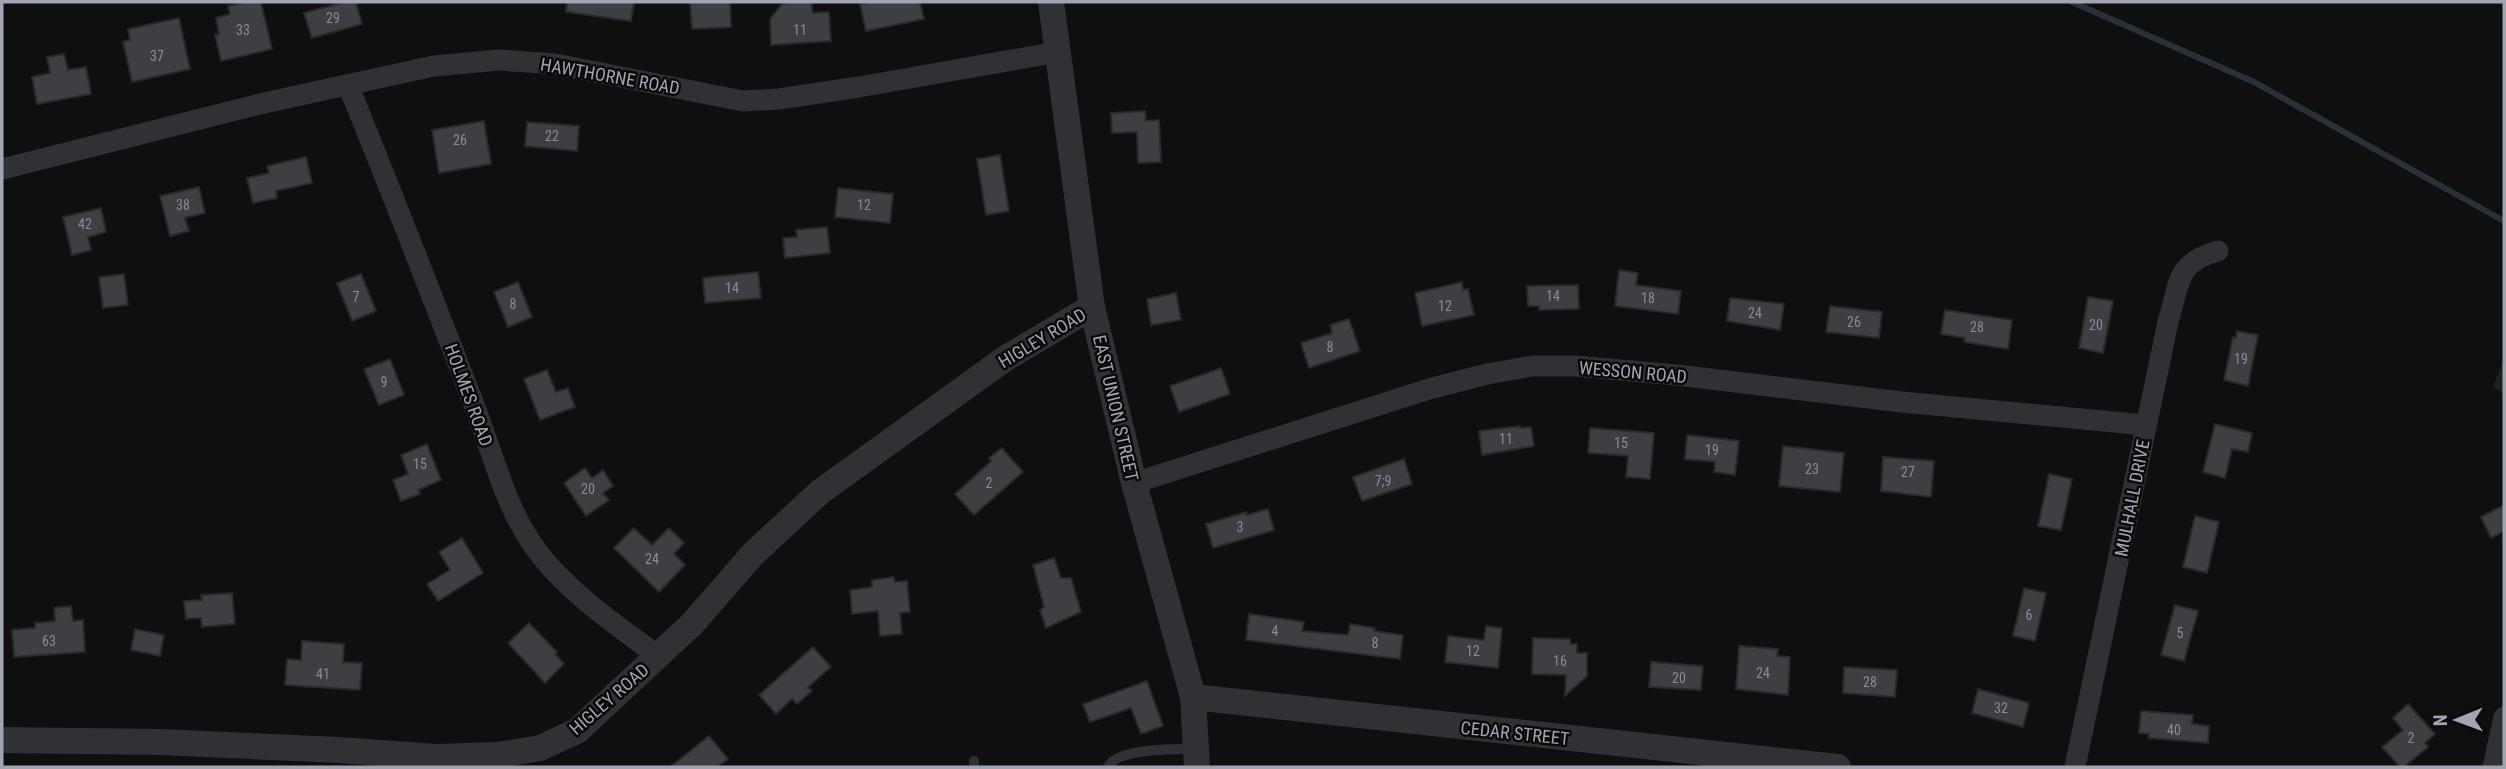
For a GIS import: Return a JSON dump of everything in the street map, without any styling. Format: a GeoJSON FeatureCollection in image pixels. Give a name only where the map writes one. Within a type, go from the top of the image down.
{"type":"FeatureCollection","features":[{"type":"Feature","properties":{"kind":"street","name":"EAST UNION STREET"},"geometry":{"type":"LineString","coordinates":[[1051,2],[1092,307],[1134,484],[1193,696],[1197,758]]}},
{"type":"Feature","properties":{"kind":"street","name":"HAWTHORNE ROAD"},"geometry":{"type":"LineString","coordinates":[[2,169],[264,103],[433,66],[499,60],[555,64],[743,101],[779,99],[846,89],[1058,52]]}},
{"type":"Feature","properties":{"kind":"street","name":"HOLMES ROAD"},"geometry":{"type":"LineString","coordinates":[[348,85],[476,409],[502,486],[521,527],[542,558],[591,605],[658,656]]}},
{"type":"Feature","properties":{"kind":"street","name":"MULHALL DRIVE"},"geometry":{"type":"LineString","coordinates":[[2075,767],[2168,322],[2184,269],[2194,260],[2218,251]]}},
{"type":"Feature","properties":{"kind":"street","name":"HIGLEY ROAD"},"geometry":{"type":"LineString","coordinates":[[2,742],[187,743],[436,757],[498,755],[540,748],[577,731],[692,624],[753,554],[820,492],[1006,358],[1092,307]]}},
{"type":"Feature","properties":{"kind":"street","name":"WESSON ROAD"},"geometry":{"type":"LineString","coordinates":[[1134,484],[1429,388],[1532,366],[1575,366],[1902,402],[2147,425]]}},
{"type":"Feature","properties":{"kind":"street","name":"CEDAR STREET"},"geometry":{"type":"LineString","coordinates":[[1193,696],[1838,767]]}},
{"type":"Feature","properties":{"kind":"street"},"geometry":{"type":"LineString","coordinates":[[2493,767],[2504,717]]}},
{"type":"Feature","properties":{"kind":"lane"},"geometry":{"type":"LineString","coordinates":[[1108,767],[1110,762],[1122,756],[1149,751],[1197,758]]}},
{"type":"Feature","properties":{"kind":"shaded area"},"geometry":{"type":"Polygon","coordinates":[[[2504,359],[2504,393],[2493,387],[2504,359]]]}},
{"type":"Feature","properties":{"kind":"building"},"geometry":{"type":"Polygon","coordinates":[[[261,2],[272,49],[221,61],[215,35],[219,34],[216,18],[230,14],[228,6],[261,2]]]}},
{"type":"Feature","properties":{"kind":"building"},"geometry":{"type":"Polygon","coordinates":[[[344,2],[356,2],[362,24],[312,38],[304,13],[344,2]]]}},
{"type":"Feature","properties":{"kind":"building"},"geometry":{"type":"Polygon","coordinates":[[[567,2],[634,2],[631,21],[566,12],[567,2]]]}},
{"type":"Feature","properties":{"kind":"building"},"geometry":{"type":"Polygon","coordinates":[[[690,2],[730,2],[731,27],[692,29],[690,2]]]}},
{"type":"Feature","properties":{"kind":"building"},"geometry":{"type":"Polygon","coordinates":[[[811,2],[813,13],[829,12],[831,41],[771,45],[770,19],[782,4],[811,2]]]}},
{"type":"Feature","properties":{"kind":"building"},"geometry":{"type":"Polygon","coordinates":[[[920,2],[924,19],[866,31],[860,4],[920,2]]]}},
{"type":"Feature","properties":{"kind":"building"},"geometry":{"type":"Polygon","coordinates":[[[179,18],[190,69],[132,82],[123,42],[130,40],[128,29],[179,18]]]}},
{"type":"Feature","properties":{"kind":"building"},"geometry":{"type":"Polygon","coordinates":[[[64,54],[68,70],[86,67],[91,94],[37,104],[32,77],[50,73],[47,57],[64,54]]]}},
{"type":"Feature","properties":{"kind":"building"},"geometry":{"type":"Polygon","coordinates":[[[1145,111],[1146,121],[1159,120],[1161,162],[1138,163],[1137,132],[1112,133],[1111,113],[1145,111]]]}},
{"type":"Feature","properties":{"kind":"building"},"geometry":{"type":"Polygon","coordinates":[[[484,121],[491,164],[439,173],[432,130],[484,121]]]}},
{"type":"Feature","properties":{"kind":"building"},"geometry":{"type":"Polygon","coordinates":[[[527,122],[579,126],[577,151],[525,146],[527,122]]]}},
{"type":"Feature","properties":{"kind":"building"},"geometry":{"type":"Polygon","coordinates":[[[1000,155],[1009,211],[986,215],[977,159],[1000,155]]]}},
{"type":"Feature","properties":{"kind":"building"},"geometry":{"type":"Polygon","coordinates":[[[306,157],[312,183],[276,191],[277,198],[253,203],[247,178],[269,173],[267,166],[306,157]]]}},
{"type":"Feature","properties":{"kind":"building"},"geometry":{"type":"Polygon","coordinates":[[[199,187],[205,213],[185,218],[189,231],[170,236],[160,196],[199,187]]]}},
{"type":"Feature","properties":{"kind":"building"},"geometry":{"type":"Polygon","coordinates":[[[838,188],[893,194],[890,223],[835,217],[838,188]]]}},
{"type":"Feature","properties":{"kind":"building"},"geometry":{"type":"Polygon","coordinates":[[[101,208],[106,232],[88,237],[91,250],[72,255],[63,217],[101,208]]]}},
{"type":"Feature","properties":{"kind":"building"},"geometry":{"type":"Polygon","coordinates":[[[827,227],[830,253],[785,258],[783,238],[797,237],[796,230],[827,227]]]}},
{"type":"Feature","properties":{"kind":"building"},"geometry":{"type":"Polygon","coordinates":[[[1619,270],[1638,273],[1636,285],[1681,291],[1678,314],[1615,306],[1619,270]]]}},
{"type":"Feature","properties":{"kind":"building"},"geometry":{"type":"Polygon","coordinates":[[[758,272],[761,298],[705,303],[703,278],[758,272]]]}},
{"type":"Feature","properties":{"kind":"building"},"geometry":{"type":"Polygon","coordinates":[[[124,274],[128,305],[103,308],[99,277],[124,274]]]}},
{"type":"Feature","properties":{"kind":"building"},"geometry":{"type":"Polygon","coordinates":[[[361,274],[376,311],[352,321],[337,283],[361,274]]]}},
{"type":"Feature","properties":{"kind":"building"},"geometry":{"type":"Polygon","coordinates":[[[518,282],[532,317],[508,327],[494,292],[518,282]]]}},
{"type":"Feature","properties":{"kind":"building"},"geometry":{"type":"Polygon","coordinates":[[[1462,282],[1463,290],[1468,289],[1474,315],[1422,326],[1415,293],[1462,282]]]}},
{"type":"Feature","properties":{"kind":"building"},"geometry":{"type":"Polygon","coordinates":[[[1578,285],[1579,309],[1539,310],[1539,306],[1528,306],[1527,286],[1578,285]]]}},
{"type":"Feature","properties":{"kind":"building"},"geometry":{"type":"Polygon","coordinates":[[[1176,293],[1181,320],[1151,325],[1147,299],[1176,293]]]}},
{"type":"Feature","properties":{"kind":"building"},"geometry":{"type":"Polygon","coordinates":[[[2088,297],[2113,301],[2103,353],[2079,348],[2088,297]]]}},
{"type":"Feature","properties":{"kind":"building"},"geometry":{"type":"Polygon","coordinates":[[[1730,298],[1784,304],[1780,330],[1727,321],[1730,298]]]}},
{"type":"Feature","properties":{"kind":"building"},"geometry":{"type":"Polygon","coordinates":[[[1830,306],[1882,312],[1879,338],[1826,332],[1830,306]]]}},
{"type":"Feature","properties":{"kind":"building"},"geometry":{"type":"Polygon","coordinates":[[[1945,310],[2012,320],[2008,349],[1964,342],[1965,338],[1941,334],[1945,310]]]}},
{"type":"Feature","properties":{"kind":"building"},"geometry":{"type":"Polygon","coordinates":[[[1349,319],[1360,351],[1309,368],[1301,343],[1332,333],[1330,325],[1349,319]]]}},
{"type":"Feature","properties":{"kind":"building"},"geometry":{"type":"Polygon","coordinates":[[[2237,331],[2258,335],[2248,386],[2224,380],[2233,337],[2236,338],[2237,331]]]}},
{"type":"Feature","properties":{"kind":"building"},"geometry":{"type":"Polygon","coordinates":[[[390,359],[404,395],[379,405],[364,369],[390,359]]]}},
{"type":"Feature","properties":{"kind":"building"},"geometry":{"type":"Polygon","coordinates":[[[1221,368],[1230,394],[1179,412],[1170,386],[1221,368]]]}},
{"type":"Feature","properties":{"kind":"building"},"geometry":{"type":"Polygon","coordinates":[[[547,370],[556,392],[568,388],[575,407],[540,420],[524,379],[547,370]]]}},
{"type":"Feature","properties":{"kind":"building"},"geometry":{"type":"Polygon","coordinates":[[[2215,424],[2252,433],[2248,452],[2232,449],[2225,478],[2203,472],[2215,424]]]}},
{"type":"Feature","properties":{"kind":"building"},"geometry":{"type":"Polygon","coordinates":[[[1531,427],[1534,446],[1482,455],[1479,431],[1531,427]]]}},
{"type":"Feature","properties":{"kind":"building"},"geometry":{"type":"Polygon","coordinates":[[[1590,428],[1654,433],[1650,479],[1626,477],[1628,456],[1588,453],[1590,428]]]}},
{"type":"Feature","properties":{"kind":"building"},"geometry":{"type":"Polygon","coordinates":[[[1687,435],[1739,441],[1735,475],[1714,472],[1715,462],[1685,459],[1687,435]]]}},
{"type":"Feature","properties":{"kind":"building"},"geometry":{"type":"Polygon","coordinates":[[[427,444],[441,480],[418,490],[420,494],[401,501],[393,480],[408,474],[401,455],[427,444]]]}},
{"type":"Feature","properties":{"kind":"building"},"geometry":{"type":"Polygon","coordinates":[[[1783,446],[1844,453],[1840,492],[1779,486],[1783,446]]]}},
{"type":"Feature","properties":{"kind":"building"},"geometry":{"type":"Polygon","coordinates":[[[1002,448],[1023,472],[974,515],[955,494],[1002,448]]]}},
{"type":"Feature","properties":{"kind":"building"},"geometry":{"type":"Polygon","coordinates":[[[1883,457],[1934,461],[1931,497],[1881,491],[1883,457]]]}},
{"type":"Feature","properties":{"kind":"building"},"geometry":{"type":"Polygon","coordinates":[[[1404,459],[1412,484],[1362,501],[1353,477],[1404,459]]]}},
{"type":"Feature","properties":{"kind":"building"},"geometry":{"type":"Polygon","coordinates":[[[585,468],[592,478],[603,470],[613,486],[603,493],[609,500],[586,516],[564,483],[585,468]]]}},
{"type":"Feature","properties":{"kind":"building"},"geometry":{"type":"Polygon","coordinates":[[[2049,474],[2072,479],[2061,530],[2038,526],[2049,474]]]}},
{"type":"Feature","properties":{"kind":"building"},"geometry":{"type":"Polygon","coordinates":[[[2504,505],[2504,531],[2491,538],[2481,517],[2504,505]]]}},
{"type":"Feature","properties":{"kind":"building"},"geometry":{"type":"Polygon","coordinates":[[[1268,509],[1274,530],[1213,548],[1206,524],[1246,512],[1247,515],[1268,509]]]}},
{"type":"Feature","properties":{"kind":"building"},"geometry":{"type":"Polygon","coordinates":[[[2195,516],[2219,522],[2207,573],[2183,567],[2195,516]]]}},
{"type":"Feature","properties":{"kind":"building"},"geometry":{"type":"Polygon","coordinates":[[[634,528],[652,545],[669,528],[684,543],[674,554],[685,565],[659,592],[614,548],[634,528]]]}},
{"type":"Feature","properties":{"kind":"building"},"geometry":{"type":"Polygon","coordinates":[[[462,538],[483,573],[438,601],[427,584],[450,570],[439,552],[462,538]]]}},
{"type":"Feature","properties":{"kind":"building"},"geometry":{"type":"Polygon","coordinates":[[[1054,558],[1061,578],[1071,578],[1081,612],[1046,628],[1040,610],[1044,607],[1033,565],[1054,558]]]}},
{"type":"Feature","properties":{"kind":"building"},"geometry":{"type":"Polygon","coordinates":[[[894,577],[895,582],[907,581],[910,612],[900,613],[902,634],[880,636],[878,611],[852,614],[850,590],[872,587],[872,580],[894,577]]]}},
{"type":"Feature","properties":{"kind":"building"},"geometry":{"type":"Polygon","coordinates":[[[2024,588],[2046,593],[2035,641],[2013,636],[2024,588]]]}},
{"type":"Feature","properties":{"kind":"building"},"geometry":{"type":"Polygon","coordinates":[[[232,593],[235,624],[202,627],[201,618],[186,619],[184,601],[202,600],[201,595],[232,593]]]}},
{"type":"Feature","properties":{"kind":"building"},"geometry":{"type":"Polygon","coordinates":[[[2175,605],[2198,611],[2184,661],[2161,655],[2175,605]]]}},
{"type":"Feature","properties":{"kind":"building"},"geometry":{"type":"Polygon","coordinates":[[[71,606],[73,621],[83,620],[85,652],[14,657],[12,630],[35,628],[35,623],[55,621],[54,608],[71,606]]]}},
{"type":"Feature","properties":{"kind":"building"},"geometry":{"type":"Polygon","coordinates":[[[1249,614],[1304,622],[1302,631],[1348,635],[1350,624],[1403,635],[1400,659],[1246,640],[1249,614]]]}},
{"type":"Feature","properties":{"kind":"building"},"geometry":{"type":"Polygon","coordinates":[[[529,623],[557,652],[555,654],[564,664],[545,683],[508,643],[529,623]]]}},
{"type":"Feature","properties":{"kind":"building"},"geometry":{"type":"Polygon","coordinates":[[[1486,626],[1502,628],[1498,668],[1445,662],[1448,636],[1484,640],[1486,626]]]}},
{"type":"Feature","properties":{"kind":"building"},"geometry":{"type":"Polygon","coordinates":[[[135,629],[164,635],[160,656],[131,650],[135,629]]]}},
{"type":"Feature","properties":{"kind":"building"},"geometry":{"type":"Polygon","coordinates":[[[1533,638],[1570,639],[1570,644],[1577,644],[1577,653],[1587,653],[1587,676],[1565,696],[1566,675],[1532,674],[1533,638]]]}},
{"type":"Feature","properties":{"kind":"building"},"geometry":{"type":"Polygon","coordinates":[[[302,641],[344,644],[343,662],[362,663],[360,690],[285,685],[287,659],[301,660],[302,641]]]}},
{"type":"Feature","properties":{"kind":"building"},"geometry":{"type":"Polygon","coordinates":[[[1739,646],[1778,649],[1777,656],[1790,657],[1788,695],[1736,689],[1739,646]]]}},
{"type":"Feature","properties":{"kind":"building"},"geometry":{"type":"Polygon","coordinates":[[[813,647],[831,667],[808,687],[812,691],[797,704],[792,699],[776,714],[759,695],[813,647]]]}},
{"type":"Feature","properties":{"kind":"building"},"geometry":{"type":"Polygon","coordinates":[[[1651,662],[1703,666],[1701,690],[1649,687],[1651,662]]]}},
{"type":"Feature","properties":{"kind":"building"},"geometry":{"type":"Polygon","coordinates":[[[1844,667],[1897,670],[1895,697],[1843,693],[1844,667]]]}},
{"type":"Feature","properties":{"kind":"building"},"geometry":{"type":"Polygon","coordinates":[[[1147,681],[1163,726],[1141,734],[1131,708],[1090,722],[1083,704],[1147,681]]]}},
{"type":"Feature","properties":{"kind":"building"},"geometry":{"type":"Polygon","coordinates":[[[1978,689],[2029,703],[2023,727],[1972,713],[1978,689]]]}},
{"type":"Feature","properties":{"kind":"building"},"geometry":{"type":"Polygon","coordinates":[[[2408,704],[2435,734],[2425,743],[2428,747],[2404,767],[2400,767],[2382,747],[2403,730],[2393,718],[2408,704]]]}},
{"type":"Feature","properties":{"kind":"building"},"geometry":{"type":"Polygon","coordinates":[[[2141,711],[2193,715],[2192,724],[2209,726],[2208,743],[2149,738],[2149,734],[2139,733],[2141,711]]]}},
{"type":"Feature","properties":{"kind":"building"},"geometry":{"type":"Polygon","coordinates":[[[709,736],[728,759],[717,767],[670,767],[709,736]]]}},
{"type":"Feature","properties":{"kind":"waterway"},"geometry":{"type":"LineString","coordinates":[[2072,2],[2254,82],[2504,221]]}}]}
